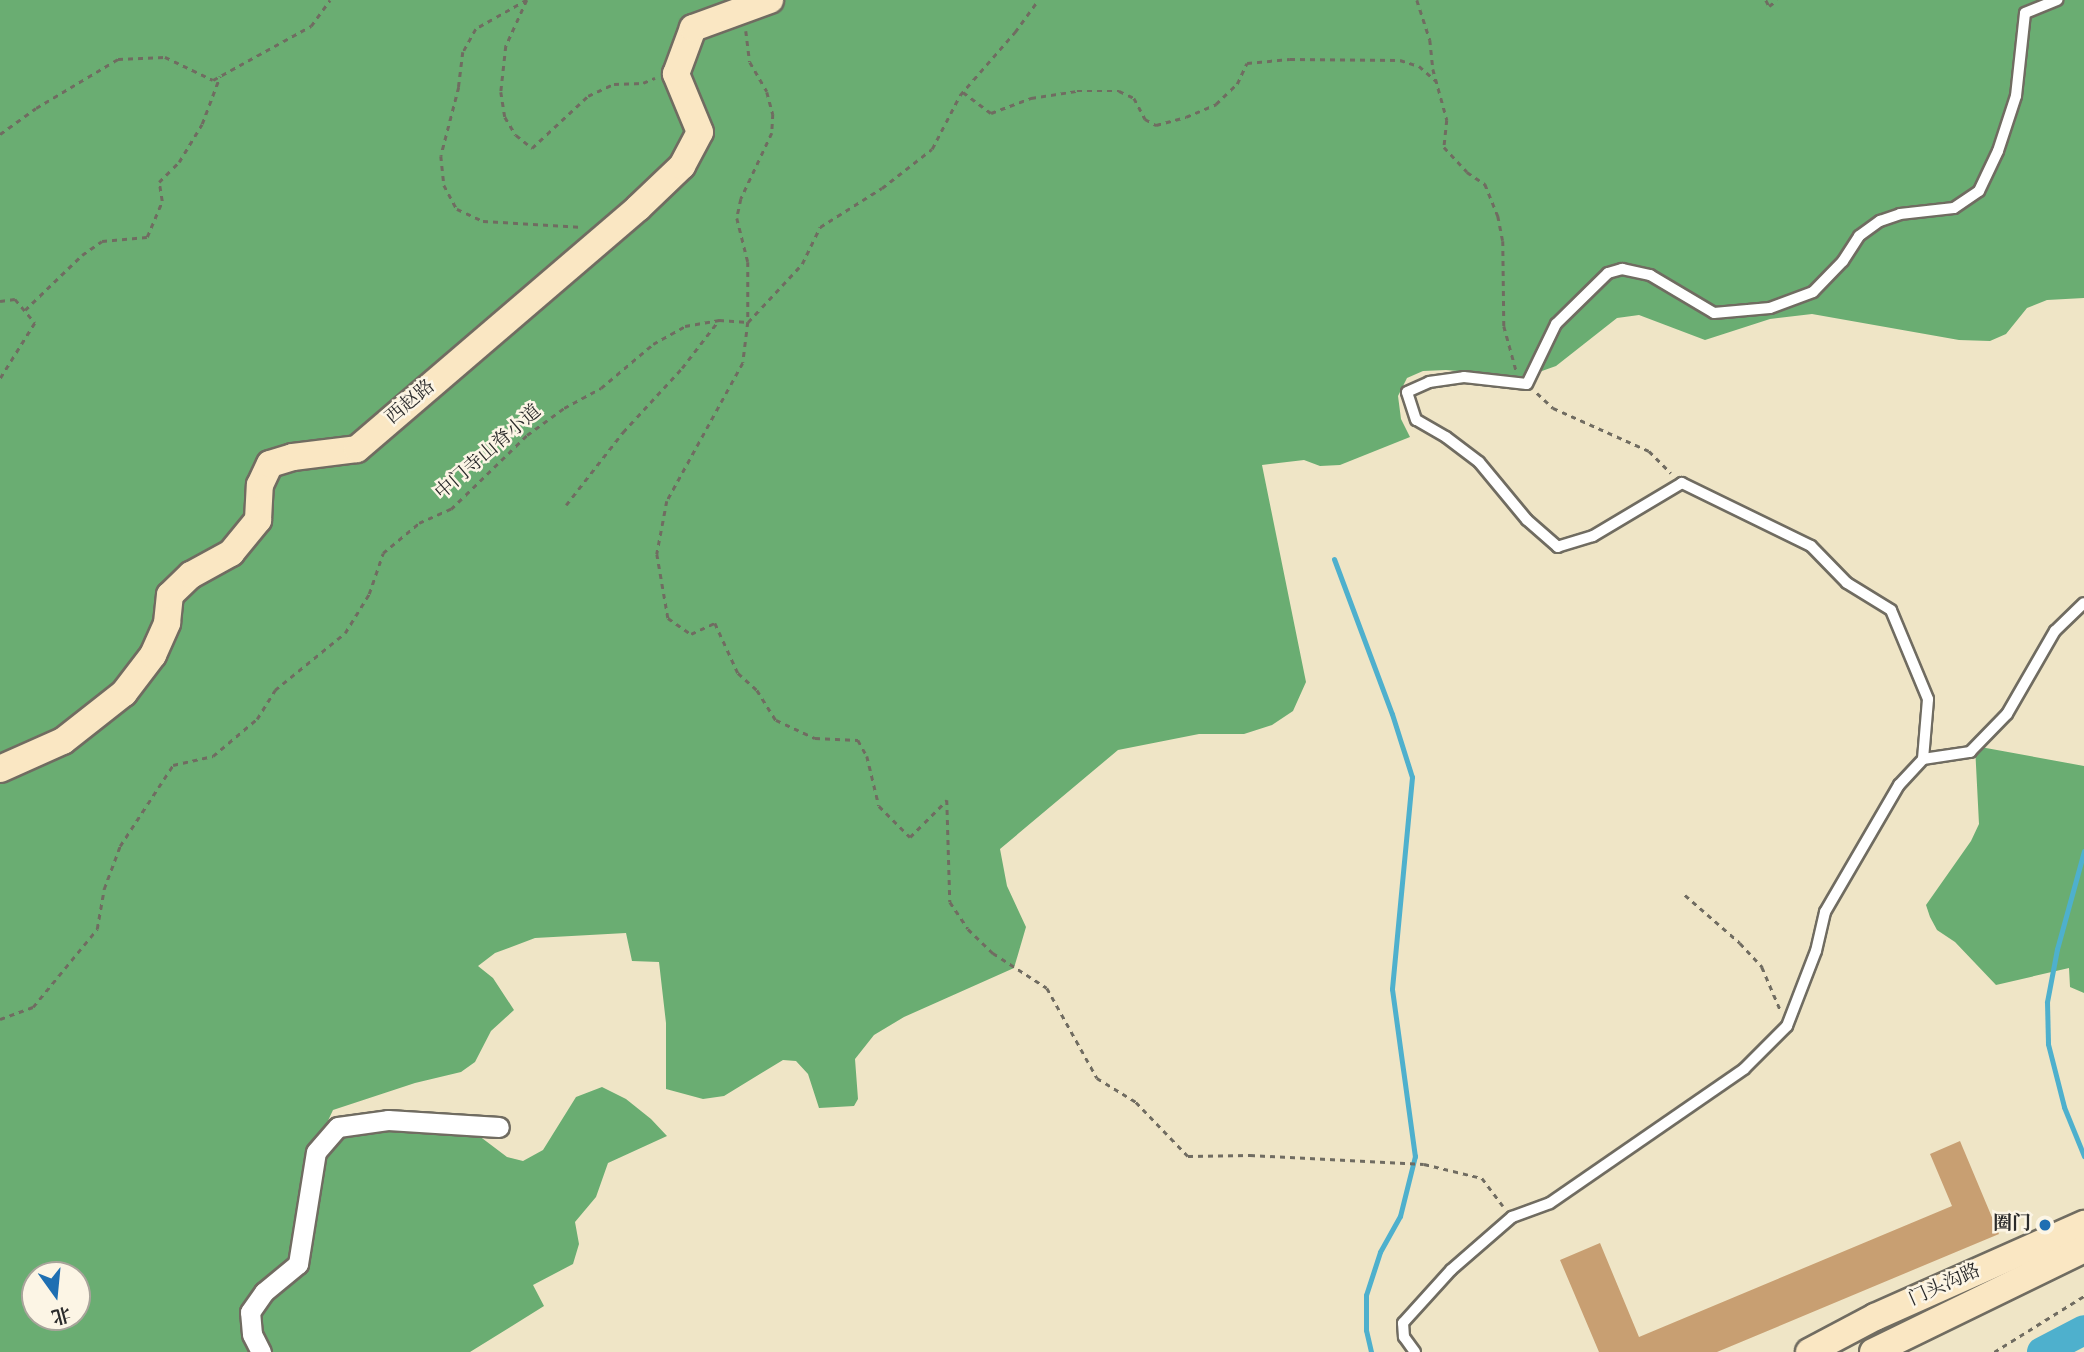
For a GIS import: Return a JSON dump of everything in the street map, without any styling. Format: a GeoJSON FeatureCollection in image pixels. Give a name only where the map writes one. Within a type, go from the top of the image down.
{"type":"FeatureCollection","features":[{"type":"Feature","properties":{"kind":"street"},"geometry":{"type":"LineString","coordinates":[[676,74],[693,28],[766,2]]}},
{"type":"Feature","properties":{"kind":"street","name":"西赵路"},"geometry":{"type":"LineString","coordinates":[[0,769],[63,741],[124,693],[153,654],[167,623],[170,594],[191,575],[231,553],[258,520],[260,485],[270,464],[293,457],[357,449],[610,232],[682,166],[701,132],[676,74]]}},
{"type":"Feature","properties":{"kind":"street"},"geometry":{"type":"LineString","coordinates":[[261,1352],[252,1334],[250,1312],[264,1292],[298,1264],[316,1152],[338,1127],[388,1119],[499,1127]]}},
{"type":"Feature","properties":{"kind":"street","name":"门头沟路"},"geometry":{"type":"LineString","coordinates":[[1809,1352],[1875,1317],[2084,1224]]}},
{"type":"Feature","properties":{"kind":"street","name":"门头沟路"},"geometry":{"type":"LineString","coordinates":[[1873,1352],[2084,1249]]}},
{"type":"Feature","properties":{"kind":"lane"},"geometry":{"type":"LineString","coordinates":[[1415,1352],[1404,1337],[1404,1323],[1451,1270],[1512,1217],[1550,1203],[1744,1069],[1787,1026],[1816,951],[1825,912],[1851,863],[1899,785],[1923,759],[1928,699],[1891,610],[1847,583],[1811,545],[1682,483],[1593,536],[1558,547],[1527,520],[1479,462],[1446,437],[1416,421],[1407,393],[1429,382],[1464,377],[1527,383],[1556,324],[1608,273],[1622,269],[1650,275],[1714,313],[1770,307],[1813,292],[1843,261],[1858,236],[1880,221],[1900,214],[1954,208],[1979,191],[1998,151],[2015,96],[2025,13],[2058,0]]}},
{"type":"Feature","properties":{"kind":"lane"},"geometry":{"type":"LineString","coordinates":[[1923,759],[1970,752],[2007,714],[2056,631],[2084,603]]}},
{"type":"Feature","properties":{"kind":"path"},"geometry":{"type":"LineString","coordinates":[[0,134],[36,107],[118,59],[165,57],[213,80],[311,26],[330,0]]}},
{"type":"Feature","properties":{"kind":"path"},"geometry":{"type":"LineString","coordinates":[[527,0],[506,46],[501,92],[505,117],[516,135],[532,149],[588,96],[614,84],[643,83],[676,74]]}},
{"type":"Feature","properties":{"kind":"path"},"geometry":{"type":"LineString","coordinates":[[527,0],[477,29],[463,52],[458,87],[441,156],[444,185],[457,209],[483,221],[595,226],[610,232]]}},
{"type":"Feature","properties":{"kind":"path"},"geometry":{"type":"LineString","coordinates":[[748,322],[802,264],[820,227],[882,188],[932,149],[963,92],[1015,32],[1038,0]]}},
{"type":"Feature","properties":{"kind":"path"},"geometry":{"type":"LineString","coordinates":[[1417,0],[1430,40],[1436,81],[1447,120],[1444,147],[1467,172],[1485,184],[1498,216],[1503,241],[1504,326],[1514,367],[1553,408],[1649,451],[1682,483]]}},
{"type":"Feature","properties":{"kind":"path"},"geometry":{"type":"LineString","coordinates":[[1766,0],[1769,6],[1777,0]]}},
{"type":"Feature","properties":{"kind":"path"},"geometry":{"type":"LineString","coordinates":[[766,2],[746,31],[750,62],[767,92],[774,114],[772,133],[741,199],[737,218],[748,262],[748,322],[743,363],[667,500],[657,554],[668,618],[691,634],[715,622],[738,673],[757,690],[776,720],[815,738],[858,740],[867,756],[879,806],[910,837],[947,800],[950,902],[968,929],[993,953],[1047,988],[1097,1078],[1136,1102],[1188,1156],[1250,1155],[1424,1164],[1482,1178],[1512,1217]]}},
{"type":"Feature","properties":{"kind":"path"},"geometry":{"type":"LineString","coordinates":[[963,92],[991,113],[1031,98],[1077,91],[1119,91],[1134,99],[1145,119],[1156,125],[1186,117],[1216,104],[1237,84],[1247,63],[1290,59],[1400,60],[1419,66],[1436,81]]}},
{"type":"Feature","properties":{"kind":"path"},"geometry":{"type":"LineString","coordinates":[[25,310],[82,256],[102,241],[147,237],[162,201],[159,182],[179,162],[202,124],[220,76]]}},
{"type":"Feature","properties":{"kind":"path"},"geometry":{"type":"LineString","coordinates":[[0,301],[15,299],[35,323],[0,379]]}},
{"type":"Feature","properties":{"kind":"path"},"geometry":{"type":"LineString","coordinates":[[566,505],[623,432],[682,368],[719,320]]}},
{"type":"Feature","properties":{"kind":"path","name":"中门寺山脊小道"},"geometry":{"type":"LineString","coordinates":[[0,1020],[33,1007],[97,929],[104,889],[120,846],[173,765],[213,756],[257,719],[275,690],[345,634],[369,594],[383,553],[419,523],[451,509],[527,435],[564,408],[601,388],[653,344],[685,326],[719,320],[748,322]]}},
{"type":"Feature","properties":{"kind":"path"},"geometry":{"type":"LineString","coordinates":[[1685,895],[1740,943],[1762,967],[1787,1026]]}},
{"type":"Feature","properties":{"kind":"path"},"geometry":{"type":"LineString","coordinates":[[1994,1352],[2084,1296]]}},
{"type":"Feature","properties":{"kind":"green space"},"geometry":{"type":"Polygon","coordinates":[[[0,0],[2084,0],[2084,298],[2047,300],[2027,308],[2006,334],[1990,341],[1959,340],[1812,314],[1770,319],[1705,340],[1639,315],[1617,318],[1556,366],[1525,377],[1446,370],[1423,371],[1407,378],[1398,396],[1401,419],[1410,437],[1340,465],[1320,466],[1304,460],[1262,465],[1306,682],[1293,711],[1272,725],[1244,734],[1199,734],[1118,750],[1000,849],[1007,886],[1026,927],[1014,968],[904,1017],[874,1035],[855,1059],[858,1099],[854,1106],[819,1108],[808,1074],[796,1061],[783,1060],[724,1096],[703,1099],[666,1089],[666,1023],[659,962],[632,961],[626,933],[535,938],[495,953],[478,966],[493,978],[514,1010],[491,1031],[475,1062],[461,1072],[415,1083],[333,1110],[326,1125],[333,1132],[359,1135],[385,1126],[466,1126],[507,1157],[523,1161],[543,1150],[576,1097],[602,1087],[626,1099],[667,1136],[608,1163],[596,1197],[575,1222],[579,1244],[573,1264],[533,1285],[544,1306],[470,1352],[0,1352],[0,0]]]}},
{"type":"Feature","properties":{"kind":"green space"},"geometry":{"type":"Polygon","coordinates":[[[1975,746],[2084,766],[2084,993],[2070,987],[2069,968],[1996,985],[1955,942],[1937,930],[1930,917],[1926,905],[1971,841],[1979,824],[1975,746]]]}},
{"type":"Feature","properties":{"kind":"building"},"geometry":{"type":"Polygon","coordinates":[[[1960,1141],[1999,1234],[1717,1352],[1599,1352],[1560,1260],[1600,1243],[1639,1337],[1952,1206],[1930,1154],[1960,1141]]]}},
{"type":"Feature","properties":{"kind":"waterway"},"geometry":{"type":"LineString","coordinates":[[1334,559],[1392,714],[1412,777],[1392,989],[1415,1156],[1400,1216],[1380,1252],[1366,1295],[1366,1330],[1371,1352]]}},
{"type":"Feature","properties":{"kind":"waterway"},"geometry":{"type":"LineString","coordinates":[[2084,851],[2057,949],[2047,1002],[2048,1044],[2064,1107],[2084,1156]]}},
{"type":"Feature","properties":{"kind":"waterway"},"geometry":{"type":"LineString","coordinates":[[2042,1352],[2084,1330]]}},
{"type":"Feature","properties":{"kind":"waterway"},"geometry":{"type":"LineString","coordinates":[[2059,1343],[2065,1352]]}},
{"type":"Feature","properties":{"kind":"place","name":"圈门"},"geometry":{"type":"Point","coordinates":[2045,1225]}}]}
